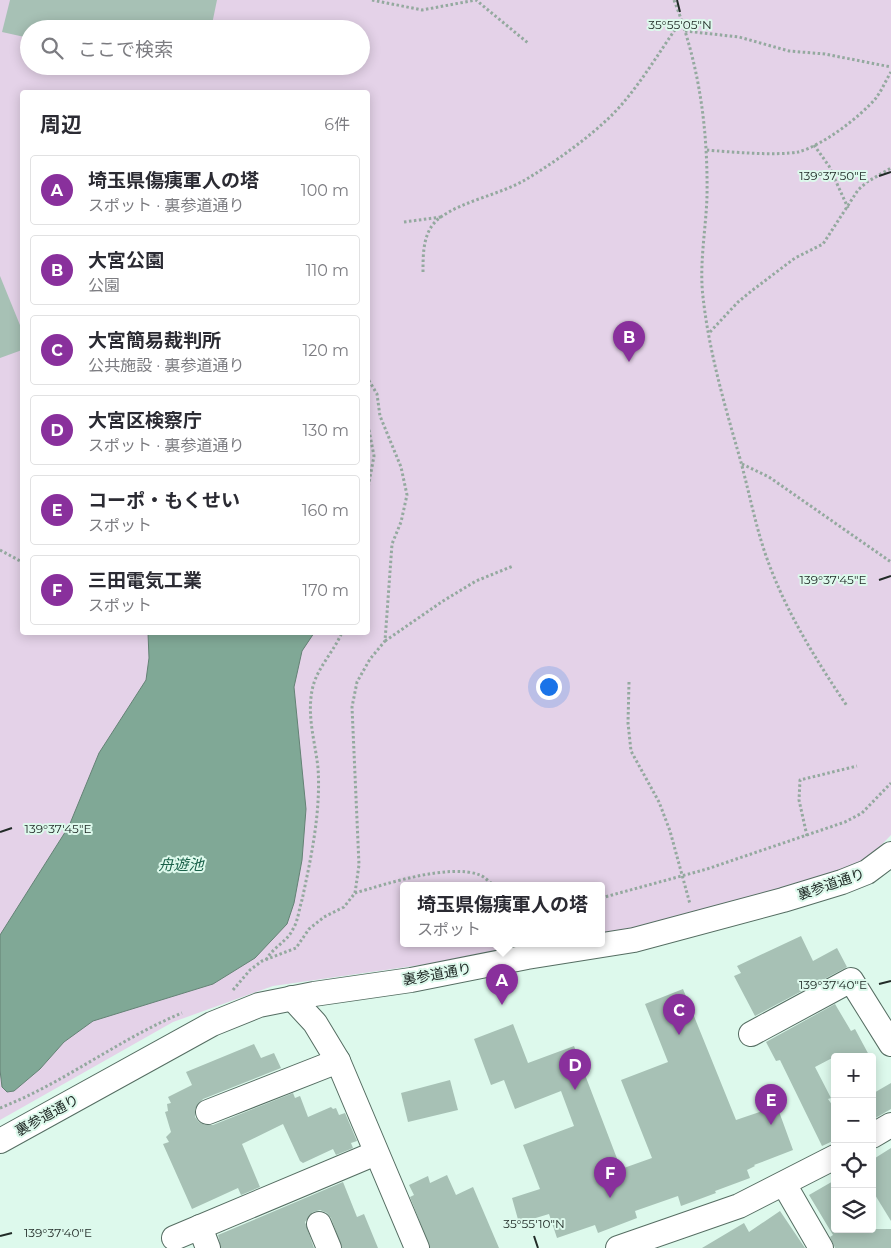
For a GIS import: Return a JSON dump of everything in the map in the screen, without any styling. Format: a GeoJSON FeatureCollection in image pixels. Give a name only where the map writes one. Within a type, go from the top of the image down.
{"type":"FeatureCollection","features":[{"type":"Feature","properties":{"kind":"street","name":"裏参道通り"},"geometry":{"type":"LineString","coordinates":[[605,945],[634,940],[696,924],[842,882],[867,872],[891,854]]}},
{"type":"Feature","properties":{"kind":"street","name":"裏参道通り"},"geometry":{"type":"LineString","coordinates":[[0,1141],[212,1024],[259,1005],[593,947]]}},
{"type":"Feature","properties":{"kind":"street"},"geometry":{"type":"LineString","coordinates":[[751,1034],[850,980],[891,1044]]}},
{"type":"Feature","properties":{"kind":"street"},"geometry":{"type":"LineString","coordinates":[[292,998],[316,1023],[338,1061],[417,1248]]}},
{"type":"Feature","properties":{"kind":"street"},"geometry":{"type":"LineString","coordinates":[[208,1112],[338,1061]]}},
{"type":"Feature","properties":{"kind":"street"},"geometry":{"type":"LineString","coordinates":[[876,1134],[891,1126]]}},
{"type":"Feature","properties":{"kind":"street"},"geometry":{"type":"LineString","coordinates":[[174,1238],[204,1238],[376,1153]]}},
{"type":"Feature","properties":{"kind":"street"},"geometry":{"type":"LineString","coordinates":[[618,1248],[739,1206],[831,1159]]}},
{"type":"Feature","properties":{"kind":"street"},"geometry":{"type":"LineString","coordinates":[[784,1184],[821,1248]]}},
{"type":"Feature","properties":{"kind":"street"},"geometry":{"type":"LineString","coordinates":[[319,1224],[329,1248]]}},
{"type":"Feature","properties":{"kind":"path"},"geometry":{"type":"LineString","coordinates":[[372,0],[422,10],[476,0],[528,43]]}},
{"type":"Feature","properties":{"kind":"path"},"geometry":{"type":"LineString","coordinates":[[674,0],[682,20],[699,83],[707,150],[702,282],[709,332],[725,408],[742,464],[764,550],[776,581],[792,618],[818,664],[847,706]]}},
{"type":"Feature","properties":{"kind":"path"},"geometry":{"type":"LineString","coordinates":[[404,222],[440,217],[524,181],[585,138],[612,115],[682,20]]}},
{"type":"Feature","properties":{"kind":"path"},"geometry":{"type":"LineString","coordinates":[[685,31],[739,37],[789,51],[825,54],[891,67]]}},
{"type":"Feature","properties":{"kind":"path"},"geometry":{"type":"LineString","coordinates":[[707,150],[736,153],[798,152],[814,145],[857,117],[876,97],[891,72]]}},
{"type":"Feature","properties":{"kind":"path"},"geometry":{"type":"LineString","coordinates":[[814,145],[829,166],[848,209]]}},
{"type":"Feature","properties":{"kind":"path"},"geometry":{"type":"LineString","coordinates":[[709,332],[738,302],[761,283],[795,258],[823,244],[848,209],[858,190],[867,182],[891,168]]}},
{"type":"Feature","properties":{"kind":"path"},"geometry":{"type":"LineString","coordinates":[[423,272],[424,244],[430,229],[440,217]]}},
{"type":"Feature","properties":{"kind":"path"},"geometry":{"type":"LineString","coordinates":[[370,382],[377,394],[380,416],[401,467],[407,496],[401,522],[392,544],[385,642]]}},
{"type":"Feature","properties":{"kind":"path"},"geometry":{"type":"LineString","coordinates":[[370,435],[374,456],[370,477]]}},
{"type":"Feature","properties":{"kind":"path"},"geometry":{"type":"LineString","coordinates":[[742,464],[769,477],[891,562]]}},
{"type":"Feature","properties":{"kind":"path"},"geometry":{"type":"LineString","coordinates":[[0,550],[20,561]]}},
{"type":"Feature","properties":{"kind":"path"},"geometry":{"type":"LineString","coordinates":[[227,993],[235,989],[250,970],[265,960],[296,948],[309,929],[324,917],[344,908],[355,893],[359,865],[352,707],[357,682],[370,659],[385,642],[468,586],[513,566]]}},
{"type":"Feature","properties":{"kind":"path"},"geometry":{"type":"LineString","coordinates":[[265,960],[272,950],[285,941],[294,929],[301,902],[312,846],[318,789],[318,767],[310,720],[311,703],[314,684],[340,635]]}},
{"type":"Feature","properties":{"kind":"path"},"geometry":{"type":"LineString","coordinates":[[629,682],[628,723],[631,751],[659,802],[670,831],[696,924]]}},
{"type":"Feature","properties":{"kind":"path"},"geometry":{"type":"LineString","coordinates":[[807,836],[799,800],[800,780],[857,766]]}},
{"type":"Feature","properties":{"kind":"path"},"geometry":{"type":"LineString","coordinates":[[605,897],[707,869],[807,836],[862,813],[891,783]]}},
{"type":"Feature","properties":{"kind":"path"},"geometry":{"type":"LineString","coordinates":[[355,893],[400,880],[462,871],[481,875],[490,882]]}},
{"type":"Feature","properties":{"kind":"path"},"geometry":{"type":"LineString","coordinates":[[0,1108],[58,1080],[122,1042],[186,1012]]}},
{"type":"Feature","properties":{"kind":"shaded area"},"geometry":{"type":"Polygon","coordinates":[[[0,0],[891,0],[891,835],[862,865],[819,882],[605,938],[605,882],[400,882],[400,947],[547,947],[273,986],[173,1022],[0,1120],[0,0]]]}},
{"type":"Feature","properties":{"kind":"water","name":"舟遊池"},"geometry":{"type":"Polygon","coordinates":[[[148,635],[313,635],[302,651],[294,687],[306,809],[302,860],[294,903],[287,924],[255,958],[213,984],[93,1021],[64,1042],[40,1069],[14,1091],[7,1092],[2,1087],[0,1070],[0,935],[69,826],[99,753],[146,680],[149,658],[148,635]]]}},
{"type":"Feature","properties":{"kind":"building"},"geometry":{"type":"Polygon","coordinates":[[[10,0],[217,0],[213,20],[20,20],[20,36],[2,32],[10,0]]]}},
{"type":"Feature","properties":{"kind":"building"},"geometry":{"type":"Polygon","coordinates":[[[0,276],[20,325],[20,351],[0,358],[0,276]]]}},
{"type":"Feature","properties":{"kind":"building"},"geometry":{"type":"Polygon","coordinates":[[[801,936],[813,961],[837,948],[847,967],[755,1016],[734,976],[741,973],[737,966],[801,936]]]}},
{"type":"Feature","properties":{"kind":"building"},"geometry":{"type":"Polygon","coordinates":[[[683,989],[736,1120],[777,1106],[793,1150],[754,1165],[747,1170],[750,1178],[715,1191],[716,1193],[681,1206],[678,1196],[635,1211],[637,1218],[598,1233],[595,1225],[557,1238],[549,1214],[519,1223],[512,1198],[540,1189],[523,1145],[574,1126],[561,1091],[515,1109],[504,1080],[491,1085],[474,1039],[513,1024],[528,1063],[574,1046],[621,1169],[652,1158],[621,1080],[668,1062],[645,1004],[683,989]]]}},
{"type":"Feature","properties":{"kind":"building"},"geometry":{"type":"Polygon","coordinates":[[[835,1004],[851,1031],[855,1029],[868,1053],[831,1053],[831,1059],[815,1067],[831,1098],[828,1099],[831,1103],[831,1142],[822,1146],[780,1060],[776,1061],[766,1042],[835,1004]]]}},
{"type":"Feature","properties":{"kind":"building"},"geometry":{"type":"Polygon","coordinates":[[[254,1044],[261,1058],[274,1053],[281,1068],[203,1099],[195,1109],[195,1117],[199,1122],[205,1125],[213,1125],[293,1093],[295,1098],[300,1096],[308,1117],[331,1107],[333,1109],[336,1108],[339,1115],[345,1113],[357,1141],[351,1143],[353,1148],[336,1155],[333,1149],[303,1163],[300,1161],[283,1124],[242,1144],[260,1187],[241,1195],[238,1188],[192,1209],[163,1144],[169,1142],[166,1137],[171,1132],[165,1112],[168,1111],[167,1104],[171,1103],[168,1097],[192,1085],[186,1072],[254,1044]]]}},
{"type":"Feature","properties":{"kind":"building"},"geometry":{"type":"Polygon","coordinates":[[[450,1080],[458,1110],[408,1122],[401,1093],[450,1080]]]}},
{"type":"Feature","properties":{"kind":"building"},"geometry":{"type":"Polygon","coordinates":[[[891,1083],[891,1109],[876,1118],[876,1098],[876,1092],[891,1083]]]}},
{"type":"Feature","properties":{"kind":"building"},"geometry":{"type":"Polygon","coordinates":[[[891,1148],[891,1221],[876,1197],[876,1157],[891,1148]]]}},
{"type":"Feature","properties":{"kind":"building"},"geometry":{"type":"Polygon","coordinates":[[[447,1175],[456,1195],[473,1187],[499,1248],[430,1248],[410,1197],[414,1195],[409,1185],[428,1176],[430,1183],[447,1175]]]}},
{"type":"Feature","properties":{"kind":"building"},"geometry":{"type":"Polygon","coordinates":[[[343,1182],[357,1217],[364,1214],[378,1248],[342,1248],[331,1218],[327,1213],[320,1210],[313,1212],[305,1222],[314,1248],[221,1248],[218,1235],[343,1182]]]}},
{"type":"Feature","properties":{"kind":"building"},"geometry":{"type":"Polygon","coordinates":[[[831,1182],[831,1232],[809,1195],[831,1182]]]}},
{"type":"Feature","properties":{"kind":"building"},"geometry":{"type":"Polygon","coordinates":[[[780,1211],[805,1248],[702,1248],[744,1223],[749,1232],[780,1211]]]}},
{"type":"Feature","properties":{"kind":"building"},"geometry":{"type":"Polygon","coordinates":[[[876,1229],[891,1229],[891,1248],[835,1248],[830,1237],[833,1235],[832,1233],[876,1233],[876,1229]]]}},
{"type":"Feature","properties":{"kind":"place","name":"大宮公園"},"geometry":{"type":"Point","coordinates":[629,362]}},
{"type":"Feature","properties":{"kind":"place","name":"埼玉県傷痍軍人の塔"},"geometry":{"type":"Point","coordinates":[502,1005]}},
{"type":"Feature","properties":{"kind":"place","name":"大宮簡易裁判所"},"geometry":{"type":"Point","coordinates":[679,1035]}},
{"type":"Feature","properties":{"kind":"place","name":"大宮区検察庁"},"geometry":{"type":"Point","coordinates":[575,1090]}},
{"type":"Feature","properties":{"kind":"place","name":"コーポ・もくせい"},"geometry":{"type":"Point","coordinates":[771,1125]}},
{"type":"Feature","properties":{"kind":"place","name":"三田電気工業"},"geometry":{"type":"Point","coordinates":[610,1198]}}]}
